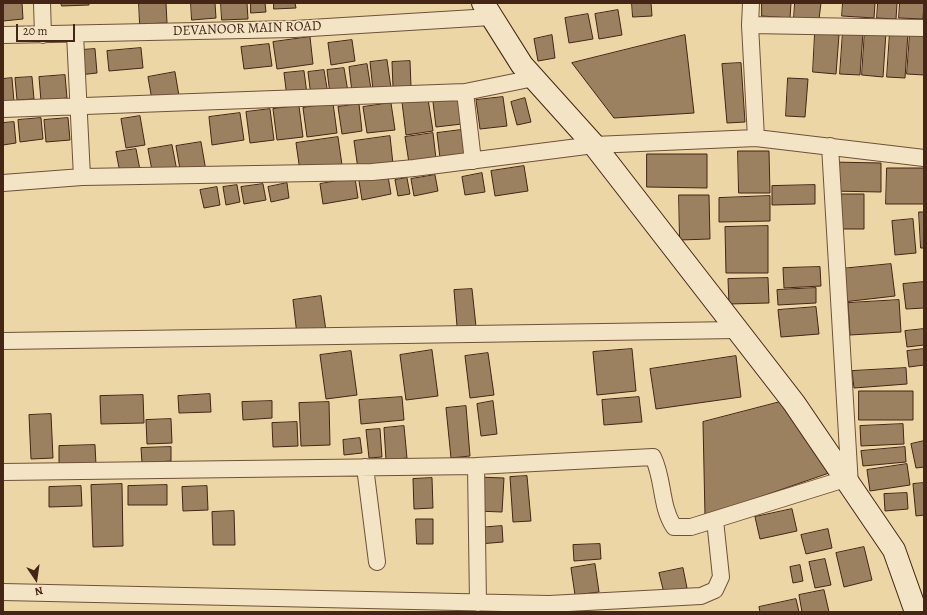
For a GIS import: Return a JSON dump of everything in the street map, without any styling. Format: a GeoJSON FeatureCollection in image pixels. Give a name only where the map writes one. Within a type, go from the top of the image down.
{"type":"FeatureCollection","features":[{"type":"Feature","properties":{"kind":"street"},"geometry":{"type":"LineString","coordinates":[[42,3],[43,35]]}},
{"type":"Feature","properties":{"kind":"street"},"geometry":{"type":"LineString","coordinates":[[751,3],[750,25],[756,138]]}},
{"type":"Feature","properties":{"kind":"street"},"geometry":{"type":"LineString","coordinates":[[487,10],[522,65],[594,145],[794,403],[894,550],[916,612]]}},
{"type":"Feature","properties":{"kind":"street","name":"DEVANOOR MAIN ROAD"},"geometry":{"type":"LineString","coordinates":[[3,35],[294,29],[487,10]]}},
{"type":"Feature","properties":{"kind":"street"},"geometry":{"type":"LineString","coordinates":[[750,25],[924,28]]}},
{"type":"Feature","properties":{"kind":"street"},"geometry":{"type":"LineString","coordinates":[[75,34],[82,177]]}},
{"type":"Feature","properties":{"kind":"street"},"geometry":{"type":"LineString","coordinates":[[3,109],[465,92],[534,78]]}},
{"type":"Feature","properties":{"kind":"street"},"geometry":{"type":"LineString","coordinates":[[465,92],[473,161]]}},
{"type":"Feature","properties":{"kind":"street"},"geometry":{"type":"LineString","coordinates":[[3,183],[82,177],[372,172],[473,161],[594,145],[756,138],[924,158]]}},
{"type":"Feature","properties":{"kind":"street"},"geometry":{"type":"LineString","coordinates":[[830,146],[848,483]]}},
{"type":"Feature","properties":{"kind":"street"},"geometry":{"type":"LineString","coordinates":[[3,341],[738,330]]}},
{"type":"Feature","properties":{"kind":"street"},"geometry":{"type":"LineString","coordinates":[[3,472],[476,466],[652,457],[659,470],[667,516],[674,527],[690,527],[848,483]]}},
{"type":"Feature","properties":{"kind":"street"},"geometry":{"type":"LineString","coordinates":[[476,466],[478,603]]}},
{"type":"Feature","properties":{"kind":"street"},"geometry":{"type":"LineString","coordinates":[[365,467],[377,562]]}},
{"type":"Feature","properties":{"kind":"street"},"geometry":{"type":"LineString","coordinates":[[3,592],[549,604],[701,596],[715,590],[721,577],[715,520]]}},
{"type":"Feature","properties":{"kind":"building"},"geometry":{"type":"Polygon","coordinates":[[[3,3],[22,3],[23,19],[3,21],[3,3]]]}},
{"type":"Feature","properties":{"kind":"building"},"geometry":{"type":"Polygon","coordinates":[[[61,3],[89,3],[89,5],[62,6],[61,3]]]}},
{"type":"Feature","properties":{"kind":"building"},"geometry":{"type":"Polygon","coordinates":[[[139,3],[166,3],[167,23],[140,24],[139,3]]]}},
{"type":"Feature","properties":{"kind":"building"},"geometry":{"type":"Polygon","coordinates":[[[191,3],[215,3],[216,18],[192,20],[191,3]]]}},
{"type":"Feature","properties":{"kind":"building"},"geometry":{"type":"Polygon","coordinates":[[[221,3],[247,3],[248,19],[222,20],[221,3]]]}},
{"type":"Feature","properties":{"kind":"building"},"geometry":{"type":"Polygon","coordinates":[[[251,3],[265,3],[266,12],[251,13],[251,3]]]}},
{"type":"Feature","properties":{"kind":"building"},"geometry":{"type":"Polygon","coordinates":[[[274,3],[295,3],[296,8],[274,9],[274,3]]]}},
{"type":"Feature","properties":{"kind":"building"},"geometry":{"type":"Polygon","coordinates":[[[632,3],[651,3],[652,16],[633,17],[632,3]]]}},
{"type":"Feature","properties":{"kind":"building"},"geometry":{"type":"Polygon","coordinates":[[[762,3],[791,3],[790,18],[762,16],[762,3]]]}},
{"type":"Feature","properties":{"kind":"building"},"geometry":{"type":"Polygon","coordinates":[[[795,3],[821,3],[819,19],[794,18],[795,3]]]}},
{"type":"Feature","properties":{"kind":"building"},"geometry":{"type":"Polygon","coordinates":[[[843,3],[875,3],[874,18],[842,16],[843,3]]]}},
{"type":"Feature","properties":{"kind":"building"},"geometry":{"type":"Polygon","coordinates":[[[878,3],[897,3],[896,19],[877,18],[878,3]]]}},
{"type":"Feature","properties":{"kind":"building"},"geometry":{"type":"Polygon","coordinates":[[[900,3],[924,3],[923,19],[899,18],[900,3]]]}},
{"type":"Feature","properties":{"kind":"building"},"geometry":{"type":"Polygon","coordinates":[[[618,10],[622,35],[599,39],[595,14],[618,10]]]}},
{"type":"Feature","properties":{"kind":"building"},"geometry":{"type":"Polygon","coordinates":[[[588,14],[593,39],[569,43],[565,18],[588,14]]]}},
{"type":"Feature","properties":{"kind":"building"},"geometry":{"type":"Polygon","coordinates":[[[865,30],[886,32],[883,77],[862,75],[865,30]]]}},
{"type":"Feature","properties":{"kind":"building"},"geometry":{"type":"Polygon","coordinates":[[[843,31],[863,32],[860,75],[840,74],[843,31]]]}},
{"type":"Feature","properties":{"kind":"building"},"geometry":{"type":"Polygon","coordinates":[[[890,32],[908,33],[905,78],[887,77],[890,32]]]}},
{"type":"Feature","properties":{"kind":"building"},"geometry":{"type":"Polygon","coordinates":[[[815,33],[839,35],[836,74],[813,72],[815,33]]]}},
{"type":"Feature","properties":{"kind":"building"},"geometry":{"type":"Polygon","coordinates":[[[910,34],[924,35],[924,75],[907,74],[910,34]]]}},
{"type":"Feature","properties":{"kind":"building"},"geometry":{"type":"Polygon","coordinates":[[[552,35],[555,58],[538,61],[534,39],[552,35]]]}},
{"type":"Feature","properties":{"kind":"building"},"geometry":{"type":"Polygon","coordinates":[[[685,35],[694,113],[614,118],[572,63],[685,35]]]}},
{"type":"Feature","properties":{"kind":"building"},"geometry":{"type":"Polygon","coordinates":[[[310,37],[313,64],[277,69],[273,42],[310,37]]]}},
{"type":"Feature","properties":{"kind":"building"},"geometry":{"type":"Polygon","coordinates":[[[352,40],[355,61],[331,65],[328,43],[352,40]]]}},
{"type":"Feature","properties":{"kind":"building"},"geometry":{"type":"Polygon","coordinates":[[[269,44],[272,66],[244,69],[241,47],[269,44]]]}},
{"type":"Feature","properties":{"kind":"building"},"geometry":{"type":"Polygon","coordinates":[[[141,48],[143,68],[109,71],[107,51],[141,48]]]}},
{"type":"Feature","properties":{"kind":"building"},"geometry":{"type":"Polygon","coordinates":[[[95,49],[97,73],[70,76],[68,51],[95,49]]]}},
{"type":"Feature","properties":{"kind":"building"},"geometry":{"type":"Polygon","coordinates":[[[387,60],[391,88],[373,90],[370,62],[387,60]]]}},
{"type":"Feature","properties":{"kind":"building"},"geometry":{"type":"Polygon","coordinates":[[[410,61],[411,87],[393,87],[392,62],[410,61]]]}},
{"type":"Feature","properties":{"kind":"building"},"geometry":{"type":"Polygon","coordinates":[[[741,63],[745,122],[727,123],[722,64],[741,63]]]}},
{"type":"Feature","properties":{"kind":"building"},"geometry":{"type":"Polygon","coordinates":[[[367,64],[371,89],[352,92],[349,67],[367,64]]]}},
{"type":"Feature","properties":{"kind":"building"},"geometry":{"type":"Polygon","coordinates":[[[344,68],[348,92],[330,94],[327,70],[344,68]]]}},
{"type":"Feature","properties":{"kind":"building"},"geometry":{"type":"Polygon","coordinates":[[[324,70],[328,94],[311,96],[308,72],[324,70]]]}},
{"type":"Feature","properties":{"kind":"building"},"geometry":{"type":"Polygon","coordinates":[[[304,71],[307,94],[287,97],[284,73],[304,71]]]}},
{"type":"Feature","properties":{"kind":"building"},"geometry":{"type":"Polygon","coordinates":[[[175,72],[179,96],[152,100],[148,77],[175,72]]]}},
{"type":"Feature","properties":{"kind":"building"},"geometry":{"type":"Polygon","coordinates":[[[65,75],[67,98],[41,101],[39,77],[65,75]]]}},
{"type":"Feature","properties":{"kind":"building"},"geometry":{"type":"Polygon","coordinates":[[[32,77],[34,99],[17,100],[15,78],[32,77]]]}},
{"type":"Feature","properties":{"kind":"building"},"geometry":{"type":"Polygon","coordinates":[[[12,78],[14,102],[3,103],[3,79],[12,78]]]}},
{"type":"Feature","properties":{"kind":"building"},"geometry":{"type":"Polygon","coordinates":[[[788,78],[808,79],[805,117],[786,116],[788,78]]]}},
{"type":"Feature","properties":{"kind":"building"},"geometry":{"type":"Polygon","coordinates":[[[503,97],[507,126],[480,129],[476,100],[503,97]]]}},
{"type":"Feature","properties":{"kind":"building"},"geometry":{"type":"Polygon","coordinates":[[[459,98],[462,124],[436,127],[433,102],[459,98]]]}},
{"type":"Feature","properties":{"kind":"building"},"geometry":{"type":"Polygon","coordinates":[[[525,98],[531,122],[517,125],[511,102],[525,98]]]}},
{"type":"Feature","properties":{"kind":"building"},"geometry":{"type":"Polygon","coordinates":[[[428,99],[433,131],[406,135],[402,102],[428,99]]]}},
{"type":"Feature","properties":{"kind":"building"},"geometry":{"type":"Polygon","coordinates":[[[333,103],[337,133],[307,137],[303,108],[333,103]]]}},
{"type":"Feature","properties":{"kind":"building"},"geometry":{"type":"Polygon","coordinates":[[[391,103],[395,130],[367,133],[363,107],[391,103]]]}},
{"type":"Feature","properties":{"kind":"building"},"geometry":{"type":"Polygon","coordinates":[[[359,104],[362,131],[342,134],[338,107],[359,104]]]}},
{"type":"Feature","properties":{"kind":"building"},"geometry":{"type":"Polygon","coordinates":[[[299,106],[303,137],[277,140],[273,109],[299,106]]]}},
{"type":"Feature","properties":{"kind":"building"},"geometry":{"type":"Polygon","coordinates":[[[270,109],[274,140],[250,143],[246,112],[270,109]]]}},
{"type":"Feature","properties":{"kind":"building"},"geometry":{"type":"Polygon","coordinates":[[[240,113],[244,140],[212,145],[209,117],[240,113]]]}},
{"type":"Feature","properties":{"kind":"building"},"geometry":{"type":"Polygon","coordinates":[[[140,116],[145,145],[126,148],[121,119],[140,116]]]}},
{"type":"Feature","properties":{"kind":"building"},"geometry":{"type":"Polygon","coordinates":[[[41,118],[43,139],[20,142],[18,120],[41,118]]]}},
{"type":"Feature","properties":{"kind":"building"},"geometry":{"type":"Polygon","coordinates":[[[68,118],[70,140],[46,142],[44,120],[68,118]]]}},
{"type":"Feature","properties":{"kind":"building"},"geometry":{"type":"Polygon","coordinates":[[[14,122],[16,143],[3,145],[3,123],[14,122]]]}},
{"type":"Feature","properties":{"kind":"building"},"geometry":{"type":"Polygon","coordinates":[[[461,130],[465,155],[440,158],[437,133],[461,130]]]}},
{"type":"Feature","properties":{"kind":"building"},"geometry":{"type":"Polygon","coordinates":[[[433,133],[436,159],[409,163],[405,137],[433,133]]]}},
{"type":"Feature","properties":{"kind":"building"},"geometry":{"type":"Polygon","coordinates":[[[390,136],[393,164],[358,169],[354,141],[390,136]]]}},
{"type":"Feature","properties":{"kind":"building"},"geometry":{"type":"Polygon","coordinates":[[[338,137],[342,165],[300,171],[296,143],[338,137]]]}},
{"type":"Feature","properties":{"kind":"building"},"geometry":{"type":"Polygon","coordinates":[[[201,142],[206,171],[181,175],[176,146],[201,142]]]}},
{"type":"Feature","properties":{"kind":"building"},"geometry":{"type":"Polygon","coordinates":[[[172,145],[177,171],[153,176],[148,149],[172,145]]]}},
{"type":"Feature","properties":{"kind":"building"},"geometry":{"type":"Polygon","coordinates":[[[136,149],[141,175],[121,178],[116,152],[136,149]]]}},
{"type":"Feature","properties":{"kind":"building"},"geometry":{"type":"Polygon","coordinates":[[[738,151],[769,151],[770,193],[739,193],[738,151]]]}},
{"type":"Feature","properties":{"kind":"building"},"geometry":{"type":"Polygon","coordinates":[[[647,154],[707,154],[707,188],[647,187],[647,154]]]}},
{"type":"Feature","properties":{"kind":"building"},"geometry":{"type":"Polygon","coordinates":[[[831,162],[881,163],[881,192],[830,191],[831,162]]]}},
{"type":"Feature","properties":{"kind":"building"},"geometry":{"type":"Polygon","coordinates":[[[524,166],[528,191],[495,196],[491,171],[524,166]]]}},
{"type":"Feature","properties":{"kind":"building"},"geometry":{"type":"Polygon","coordinates":[[[887,168],[924,168],[924,204],[886,204],[887,168]]]}},
{"type":"Feature","properties":{"kind":"building"},"geometry":{"type":"Polygon","coordinates":[[[482,173],[485,192],[465,195],[462,177],[482,173]]]}},
{"type":"Feature","properties":{"kind":"building"},"geometry":{"type":"Polygon","coordinates":[[[435,175],[438,191],[414,196],[411,179],[435,175]]]}},
{"type":"Feature","properties":{"kind":"building"},"geometry":{"type":"Polygon","coordinates":[[[388,176],[391,194],[362,200],[359,181],[388,176]]]}},
{"type":"Feature","properties":{"kind":"building"},"geometry":{"type":"Polygon","coordinates":[[[355,178],[358,198],[323,204],[320,184],[355,178]]]}},
{"type":"Feature","properties":{"kind":"building"},"geometry":{"type":"Polygon","coordinates":[[[407,178],[410,194],[398,196],[395,180],[407,178]]]}},
{"type":"Feature","properties":{"kind":"building"},"geometry":{"type":"Polygon","coordinates":[[[287,183],[289,198],[271,202],[268,187],[287,183]]]}},
{"type":"Feature","properties":{"kind":"building"},"geometry":{"type":"Polygon","coordinates":[[[263,184],[266,200],[244,204],[241,187],[263,184]]]}},
{"type":"Feature","properties":{"kind":"building"},"geometry":{"type":"Polygon","coordinates":[[[237,185],[240,202],[226,205],[223,187],[237,185]]]}},
{"type":"Feature","properties":{"kind":"building"},"geometry":{"type":"Polygon","coordinates":[[[815,185],[815,204],[772,205],[772,186],[815,185]]]}},
{"type":"Feature","properties":{"kind":"building"},"geometry":{"type":"Polygon","coordinates":[[[217,187],[220,205],[204,208],[200,190],[217,187]]]}},
{"type":"Feature","properties":{"kind":"building"},"geometry":{"type":"Polygon","coordinates":[[[836,194],[864,194],[864,229],[836,229],[836,194]]]}},
{"type":"Feature","properties":{"kind":"building"},"geometry":{"type":"Polygon","coordinates":[[[679,195],[709,195],[710,239],[680,240],[679,195]]]}},
{"type":"Feature","properties":{"kind":"building"},"geometry":{"type":"Polygon","coordinates":[[[770,196],[770,221],[719,222],[719,198],[770,196]]]}},
{"type":"Feature","properties":{"kind":"building"},"geometry":{"type":"Polygon","coordinates":[[[919,212],[924,212],[924,248],[921,248],[919,212]]]}},
{"type":"Feature","properties":{"kind":"building"},"geometry":{"type":"Polygon","coordinates":[[[913,219],[916,253],[895,255],[892,221],[913,219]]]}},
{"type":"Feature","properties":{"kind":"building"},"geometry":{"type":"Polygon","coordinates":[[[768,226],[768,273],[726,273],[725,227],[768,226]]]}},
{"type":"Feature","properties":{"kind":"building"},"geometry":{"type":"Polygon","coordinates":[[[891,264],[895,296],[843,302],[840,269],[891,264]]]}},
{"type":"Feature","properties":{"kind":"building"},"geometry":{"type":"Polygon","coordinates":[[[820,267],[821,286],[784,288],[783,268],[820,267]]]}},
{"type":"Feature","properties":{"kind":"building"},"geometry":{"type":"Polygon","coordinates":[[[768,278],[769,303],[729,304],[728,279],[768,278]]]}},
{"type":"Feature","properties":{"kind":"building"},"geometry":{"type":"Polygon","coordinates":[[[924,282],[924,308],[906,309],[903,284],[924,282]]]}},
{"type":"Feature","properties":{"kind":"building"},"geometry":{"type":"Polygon","coordinates":[[[816,288],[816,303],[778,305],[777,290],[816,288]]]}},
{"type":"Feature","properties":{"kind":"building"},"geometry":{"type":"Polygon","coordinates":[[[472,289],[477,336],[458,338],[454,290],[472,289]]]}},
{"type":"Feature","properties":{"kind":"building"},"geometry":{"type":"Polygon","coordinates":[[[321,296],[326,331],[297,335],[293,300],[321,296]]]}},
{"type":"Feature","properties":{"kind":"building"},"geometry":{"type":"Polygon","coordinates":[[[899,300],[901,332],[850,335],[848,303],[899,300]]]}},
{"type":"Feature","properties":{"kind":"building"},"geometry":{"type":"Polygon","coordinates":[[[816,307],[819,334],[781,337],[778,310],[816,307]]]}},
{"type":"Feature","properties":{"kind":"building"},"geometry":{"type":"Polygon","coordinates":[[[924,329],[924,345],[907,347],[905,331],[924,329]]]}},
{"type":"Feature","properties":{"kind":"building"},"geometry":{"type":"Polygon","coordinates":[[[632,349],[636,391],[597,395],[593,352],[632,349]]]}},
{"type":"Feature","properties":{"kind":"building"},"geometry":{"type":"Polygon","coordinates":[[[924,349],[924,365],[909,367],[907,351],[924,349]]]}},
{"type":"Feature","properties":{"kind":"building"},"geometry":{"type":"Polygon","coordinates":[[[432,350],[438,396],[406,400],[400,355],[432,350]]]}},
{"type":"Feature","properties":{"kind":"building"},"geometry":{"type":"Polygon","coordinates":[[[351,351],[357,395],[326,399],[320,355],[351,351]]]}},
{"type":"Feature","properties":{"kind":"building"},"geometry":{"type":"Polygon","coordinates":[[[488,353],[494,395],[470,398],[465,356],[488,353]]]}},
{"type":"Feature","properties":{"kind":"building"},"geometry":{"type":"Polygon","coordinates":[[[736,356],[741,397],[656,409],[650,369],[736,356]]]}},
{"type":"Feature","properties":{"kind":"building"},"geometry":{"type":"Polygon","coordinates":[[[906,368],[907,384],[854,388],[852,371],[906,368]]]}},
{"type":"Feature","properties":{"kind":"building"},"geometry":{"type":"Polygon","coordinates":[[[859,391],[913,391],[913,420],[859,420],[859,391]]]}},
{"type":"Feature","properties":{"kind":"building"},"geometry":{"type":"Polygon","coordinates":[[[210,394],[211,412],[179,413],[178,396],[210,394]]]}},
{"type":"Feature","properties":{"kind":"building"},"geometry":{"type":"Polygon","coordinates":[[[143,395],[144,423],[101,424],[100,396],[143,395]]]}},
{"type":"Feature","properties":{"kind":"building"},"geometry":{"type":"Polygon","coordinates":[[[402,397],[404,420],[361,424],[359,400],[402,397]]]}},
{"type":"Feature","properties":{"kind":"building"},"geometry":{"type":"Polygon","coordinates":[[[639,397],[642,422],[604,425],[602,400],[639,397]]]}},
{"type":"Feature","properties":{"kind":"building"},"geometry":{"type":"Polygon","coordinates":[[[272,401],[272,418],[243,420],[242,402],[272,401]]]}},
{"type":"Feature","properties":{"kind":"building"},"geometry":{"type":"Polygon","coordinates":[[[493,401],[497,434],[481,436],[477,404],[493,401]]]}},
{"type":"Feature","properties":{"kind":"building"},"geometry":{"type":"Polygon","coordinates":[[[329,402],[330,445],[301,446],[299,403],[329,402]]]}},
{"type":"Feature","properties":{"kind":"building"},"geometry":{"type":"Polygon","coordinates":[[[780,402],[829,473],[705,516],[703,422],[780,402]]]}},
{"type":"Feature","properties":{"kind":"building"},"geometry":{"type":"Polygon","coordinates":[[[466,406],[470,456],[451,458],[446,408],[466,406]]]}},
{"type":"Feature","properties":{"kind":"building"},"geometry":{"type":"Polygon","coordinates":[[[51,414],[53,458],[31,459],[29,415],[51,414]]]}},
{"type":"Feature","properties":{"kind":"building"},"geometry":{"type":"Polygon","coordinates":[[[171,419],[172,443],[147,444],[146,420],[171,419]]]}},
{"type":"Feature","properties":{"kind":"building"},"geometry":{"type":"Polygon","coordinates":[[[297,422],[298,446],[273,447],[272,423],[297,422]]]}},
{"type":"Feature","properties":{"kind":"building"},"geometry":{"type":"Polygon","coordinates":[[[903,424],[904,444],[861,446],[860,426],[903,424]]]}},
{"type":"Feature","properties":{"kind":"building"},"geometry":{"type":"Polygon","coordinates":[[[404,426],[407,458],[386,460],[384,428],[404,426]]]}},
{"type":"Feature","properties":{"kind":"building"},"geometry":{"type":"Polygon","coordinates":[[[380,429],[382,457],[369,458],[366,430],[380,429]]]}},
{"type":"Feature","properties":{"kind":"building"},"geometry":{"type":"Polygon","coordinates":[[[360,438],[362,453],[344,455],[343,440],[360,438]]]}},
{"type":"Feature","properties":{"kind":"building"},"geometry":{"type":"Polygon","coordinates":[[[924,441],[924,467],[916,468],[911,444],[924,441]]]}},
{"type":"Feature","properties":{"kind":"building"},"geometry":{"type":"Polygon","coordinates":[[[95,445],[96,465],[59,467],[59,446],[95,445]]]}},
{"type":"Feature","properties":{"kind":"building"},"geometry":{"type":"Polygon","coordinates":[[[171,447],[171,461],[142,463],[141,448],[171,447]]]}},
{"type":"Feature","properties":{"kind":"building"},"geometry":{"type":"Polygon","coordinates":[[[905,447],[906,462],[863,466],[861,451],[905,447]]]}},
{"type":"Feature","properties":{"kind":"building"},"geometry":{"type":"Polygon","coordinates":[[[907,464],[910,485],[870,491],[867,470],[907,464]]]}},
{"type":"Feature","properties":{"kind":"building"},"geometry":{"type":"Polygon","coordinates":[[[527,476],[531,521],[513,522],[510,477],[527,476]]]}},
{"type":"Feature","properties":{"kind":"building"},"geometry":{"type":"Polygon","coordinates":[[[477,477],[504,478],[502,512],[476,511],[477,477]]]}},
{"type":"Feature","properties":{"kind":"building"},"geometry":{"type":"Polygon","coordinates":[[[432,478],[433,508],[414,509],[413,479],[432,478]]]}},
{"type":"Feature","properties":{"kind":"building"},"geometry":{"type":"Polygon","coordinates":[[[924,483],[924,515],[916,516],[913,484],[924,483]]]}},
{"type":"Feature","properties":{"kind":"building"},"geometry":{"type":"Polygon","coordinates":[[[122,484],[123,546],[93,547],[91,485],[122,484]]]}},
{"type":"Feature","properties":{"kind":"building"},"geometry":{"type":"Polygon","coordinates":[[[167,485],[167,505],[128,505],[128,486],[167,485]]]}},
{"type":"Feature","properties":{"kind":"building"},"geometry":{"type":"Polygon","coordinates":[[[81,486],[82,506],[49,507],[49,487],[81,486]]]}},
{"type":"Feature","properties":{"kind":"building"},"geometry":{"type":"Polygon","coordinates":[[[207,486],[208,510],[183,511],[182,487],[207,486]]]}},
{"type":"Feature","properties":{"kind":"building"},"geometry":{"type":"Polygon","coordinates":[[[907,493],[908,509],[885,511],[884,494],[907,493]]]}},
{"type":"Feature","properties":{"kind":"building"},"geometry":{"type":"Polygon","coordinates":[[[792,509],[797,531],[760,539],[755,517],[792,509]]]}},
{"type":"Feature","properties":{"kind":"building"},"geometry":{"type":"Polygon","coordinates":[[[234,511],[235,545],[213,545],[212,512],[234,511]]]}},
{"type":"Feature","properties":{"kind":"building"},"geometry":{"type":"Polygon","coordinates":[[[416,519],[433,519],[433,544],[417,544],[416,519]]]}},
{"type":"Feature","properties":{"kind":"building"},"geometry":{"type":"Polygon","coordinates":[[[502,526],[503,542],[479,544],[477,528],[502,526]]]}},
{"type":"Feature","properties":{"kind":"building"},"geometry":{"type":"Polygon","coordinates":[[[828,529],[832,548],[806,554],[801,535],[828,529]]]}},
{"type":"Feature","properties":{"kind":"building"},"geometry":{"type":"Polygon","coordinates":[[[600,544],[601,559],[574,561],[573,545],[600,544]]]}},
{"type":"Feature","properties":{"kind":"building"},"geometry":{"type":"Polygon","coordinates":[[[864,547],[872,580],[844,587],[836,553],[864,547]]]}},
{"type":"Feature","properties":{"kind":"building"},"geometry":{"type":"Polygon","coordinates":[[[825,559],[831,585],[815,588],[809,562],[825,559]]]}},
{"type":"Feature","properties":{"kind":"building"},"geometry":{"type":"Polygon","coordinates":[[[595,564],[599,592],[575,595],[571,568],[595,564]]]}},
{"type":"Feature","properties":{"kind":"building"},"geometry":{"type":"Polygon","coordinates":[[[800,565],[803,581],[793,583],[790,567],[800,565]]]}},
{"type":"Feature","properties":{"kind":"building"},"geometry":{"type":"Polygon","coordinates":[[[683,568],[687,588],[664,593],[659,573],[683,568]]]}},
{"type":"Feature","properties":{"kind":"building"},"geometry":{"type":"Polygon","coordinates":[[[824,590],[829,612],[802,612],[799,595],[824,590]]]}},
{"type":"Feature","properties":{"kind":"building"},"geometry":{"type":"Polygon","coordinates":[[[796,599],[799,612],[760,612],[759,607],[796,599]]]}}]}
